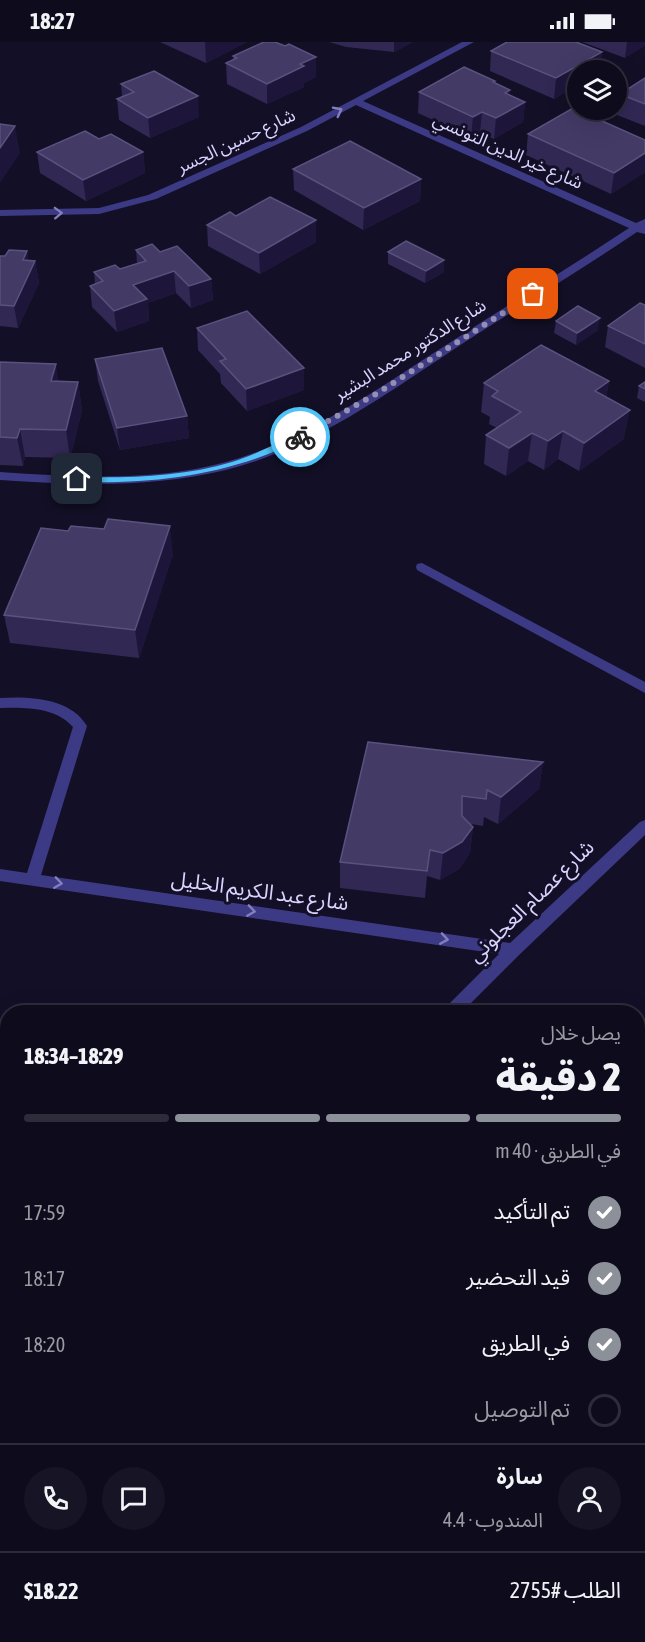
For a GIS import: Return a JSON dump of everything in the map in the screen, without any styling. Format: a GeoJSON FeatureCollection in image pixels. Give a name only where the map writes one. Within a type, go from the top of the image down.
{"type":"FeatureCollection","features":[{"type":"Feature","properties":{"kind":"street","name":"شارع حسين الجسر"},"geometry":{"type":"LineString","coordinates":[[0,213],[88,212],[127,205],[192,181],[357,102],[469,42]]}},
{"type":"Feature","properties":{"kind":"street","name":"شارع خير الدين التونسي"},"geometry":{"type":"LineString","coordinates":[[357,102],[642,227]]}},
{"type":"Feature","properties":{"kind":"street","name":"شارع الدكتور محمد البشير"},"geometry":{"type":"LineString","coordinates":[[0,476],[128,480],[175,476],[226,466],[268,452],[318,428],[376,394],[642,227]]}},
{"type":"Feature","properties":{"kind":"street"},"geometry":{"type":"LineString","coordinates":[[422,567],[645,688]]}},
{"type":"Feature","properties":{"kind":"street"},"geometry":{"type":"LineString","coordinates":[[0,703],[60,708],[74,716],[80,726],[32,880]]}},
{"type":"Feature","properties":{"kind":"street","name":"شارع عصام العجلوني"},"geometry":{"type":"LineString","coordinates":[[459,1005],[513,950],[645,826]]}},
{"type":"Feature","properties":{"kind":"street","name":"شارع عبد الكريم الخليل"},"geometry":{"type":"LineString","coordinates":[[0,875],[513,950]]}},
{"type":"Feature","properties":{"kind":"building"},"geometry":{"type":"Polygon","coordinates":[[[264,42],[275,42],[285,46],[289,44],[316,57],[300,64],[304,66],[267,84],[226,63],[237,58],[233,56],[264,42]]]}},
{"type":"Feature","properties":{"kind":"building"},"geometry":{"type":"Polygon","coordinates":[[[507,42],[576,42],[602,52],[588,60],[567,60],[567,72],[556,78],[491,51],[507,42]]]}},
{"type":"Feature","properties":{"kind":"building"},"geometry":{"type":"Polygon","coordinates":[[[464,67],[495,81],[493,82],[510,90],[505,93],[525,102],[496,118],[482,112],[473,117],[419,92],[464,67]]]}},
{"type":"Feature","properties":{"kind":"building"},"geometry":{"type":"Polygon","coordinates":[[[154,71],[198,96],[148,118],[117,99],[134,92],[121,84],[154,71]]]}},
{"type":"Feature","properties":{"kind":"building"},"geometry":{"type":"Polygon","coordinates":[[[645,78],[645,104],[627,97],[627,90],[645,78]]]}},
{"type":"Feature","properties":{"kind":"building"},"geometry":{"type":"Polygon","coordinates":[[[567,111],[567,120],[600,120],[645,140],[645,153],[614,173],[528,134],[567,111]]]}},
{"type":"Feature","properties":{"kind":"building"},"geometry":{"type":"Polygon","coordinates":[[[0,124],[15,126],[0,148],[0,124]]]}},
{"type":"Feature","properties":{"kind":"building"},"geometry":{"type":"Polygon","coordinates":[[[85,131],[99,139],[111,134],[143,152],[83,180],[37,152],[85,131]]]}},
{"type":"Feature","properties":{"kind":"building"},"geometry":{"type":"Polygon","coordinates":[[[350,141],[421,179],[364,208],[293,169],[350,141]]]}},
{"type":"Feature","properties":{"kind":"building"},"geometry":{"type":"Polygon","coordinates":[[[270,197],[316,220],[259,253],[207,225],[230,212],[236,216],[270,197]]]}},
{"type":"Feature","properties":{"kind":"building"},"geometry":{"type":"Polygon","coordinates":[[[406,241],[444,260],[426,271],[388,252],[406,241]]]}},
{"type":"Feature","properties":{"kind":"building"},"geometry":{"type":"Polygon","coordinates":[[[152,244],[160,252],[177,246],[211,279],[189,286],[174,271],[133,285],[147,299],[114,311],[90,286],[103,281],[94,272],[115,265],[120,269],[146,261],[136,250],[152,244]]]}},
{"type":"Feature","properties":{"kind":"building"},"geometry":{"type":"Polygon","coordinates":[[[9,250],[27,251],[23,260],[35,261],[14,306],[0,305],[0,256],[5,256],[9,250]]]}},
{"type":"Feature","properties":{"kind":"building"},"geometry":{"type":"Polygon","coordinates":[[[640,303],[645,305],[645,344],[608,326],[640,303]]]}},
{"type":"Feature","properties":{"kind":"building"},"geometry":{"type":"Polygon","coordinates":[[[578,306],[600,318],[577,333],[556,321],[578,306]]]}},
{"type":"Feature","properties":{"kind":"building"},"geometry":{"type":"Polygon","coordinates":[[[247,311],[304,368],[246,389],[220,361],[226,359],[197,328],[247,311]]]}},
{"type":"Feature","properties":{"kind":"building"},"geometry":{"type":"Polygon","coordinates":[[[541,345],[609,381],[595,391],[630,410],[584,443],[563,431],[548,441],[532,433],[509,448],[486,435],[521,412],[492,396],[498,391],[484,383],[541,345]]]}},
{"type":"Feature","properties":{"kind":"building"},"geometry":{"type":"Polygon","coordinates":[[[162,348],[187,416],[117,428],[95,359],[162,348]]]}},
{"type":"Feature","properties":{"kind":"building"},"geometry":{"type":"Polygon","coordinates":[[[0,362],[56,364],[51,381],[78,382],[66,430],[20,429],[17,438],[0,437],[0,362]]]}},
{"type":"Feature","properties":{"kind":"building"},"geometry":{"type":"Polygon","coordinates":[[[108,519],[170,526],[135,630],[4,615],[41,528],[68,531],[71,526],[104,529],[108,519]]]}},
{"type":"Feature","properties":{"kind":"building"},"geometry":{"type":"Polygon","coordinates":[[[368,742],[543,762],[501,797],[487,790],[486,799],[462,796],[462,816],[473,827],[462,842],[443,853],[430,850],[427,871],[340,862],[368,742]]]}},
{"type":"Feature","properties":{"kind":"way so far"},"geometry":{"type":"LineString","coordinates":[[300,437],[376,394],[533,294]]}},
{"type":"Feature","properties":{"kind":"route"},"geometry":{"type":"LineString","coordinates":[[77,479],[128,480],[192,473],[232,465],[300,437]]}}]}
